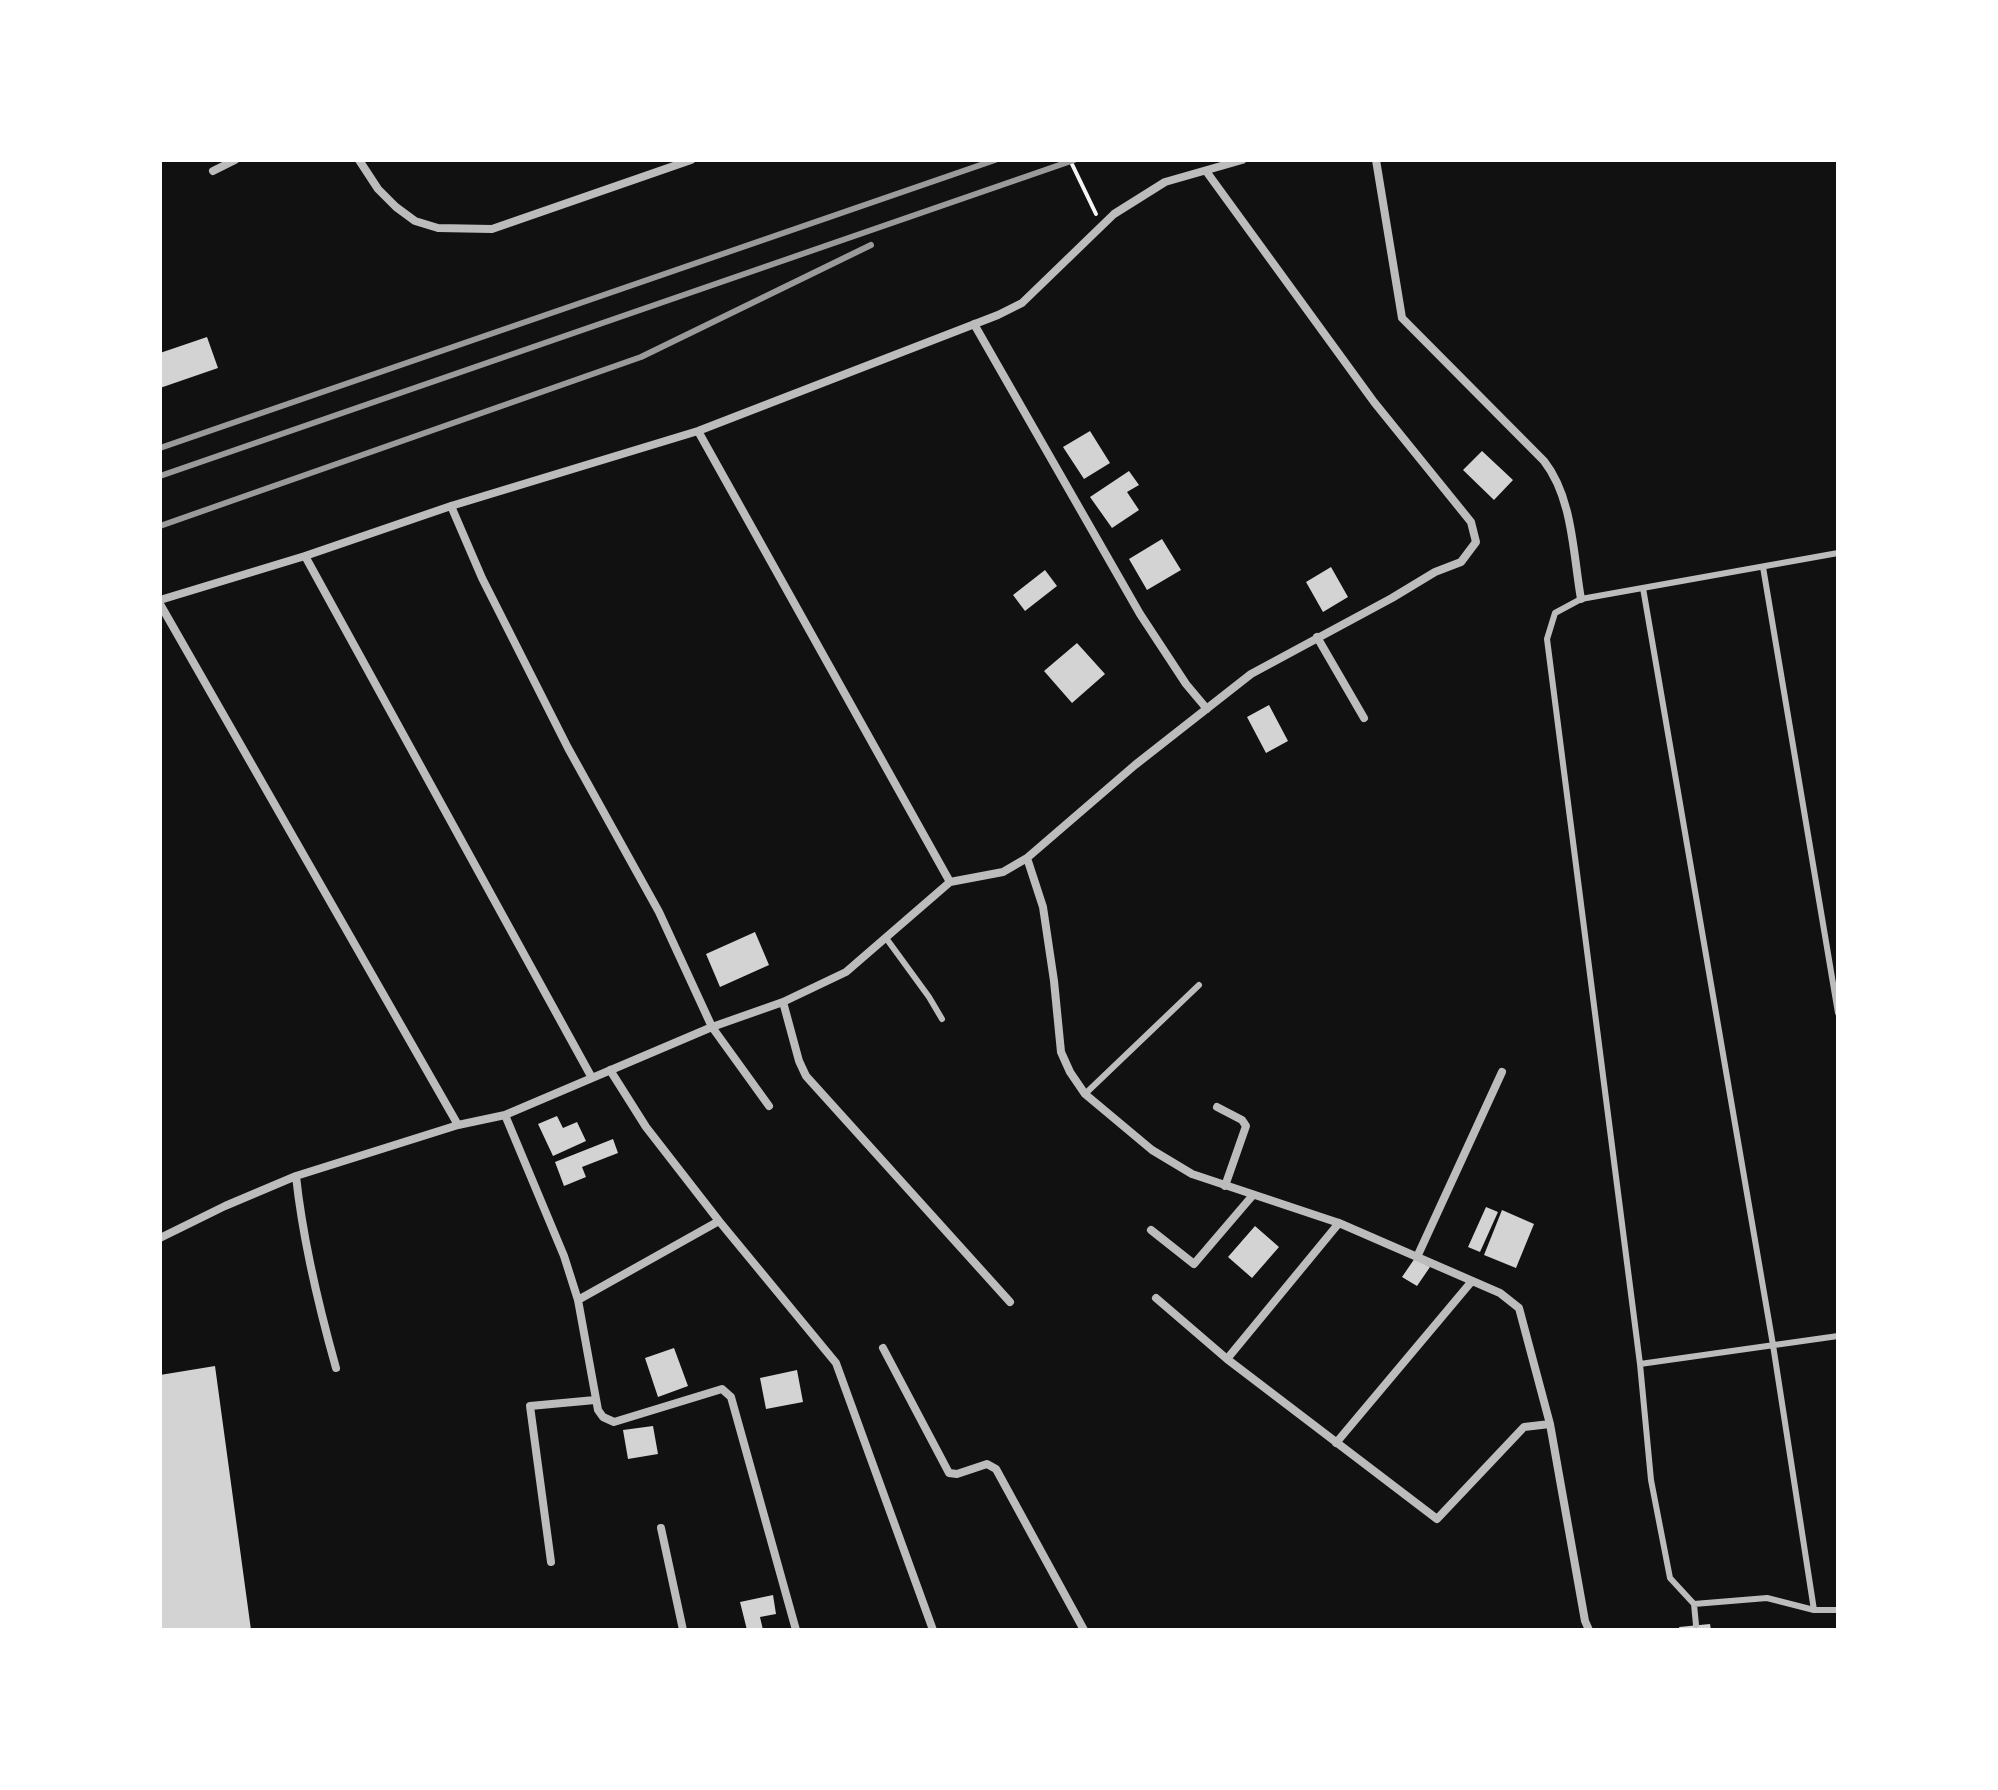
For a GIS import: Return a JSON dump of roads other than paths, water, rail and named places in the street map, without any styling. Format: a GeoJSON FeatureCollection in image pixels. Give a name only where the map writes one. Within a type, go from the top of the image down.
{"type":"FeatureCollection","features":[{"type":"Feature","properties":{"kind":"street"},"geometry":{"type":"LineString","coordinates":[[213,171],[235,160]]}},
{"type":"Feature","properties":{"kind":"street"},"geometry":{"type":"LineString","coordinates":[[359,160],[378,189],[415,221],[438,228],[492,229],[691,160]]}},
{"type":"Feature","properties":{"kind":"street"},"geometry":{"type":"LineString","coordinates":[[458,1125],[160,602],[451,506],[698,431],[974,324],[1022,303],[1114,214],[1165,182],[1242,160]]}},
{"type":"Feature","properties":{"kind":"street"},"geometry":{"type":"LineString","coordinates":[[1376,160],[1402,318],[1557,477],[1565,501],[1581,599]]}},
{"type":"Feature","properties":{"kind":"street"},"geometry":{"type":"LineString","coordinates":[[160,1238],[296,1176],[458,1125],[505,1115],[712,1027],[783,1002],[846,972],[950,882],[1003,872],[1027,858],[1135,765],[1251,674],[1435,572],[1461,562],[1476,542],[1471,522],[1374,402],[1206,171]]}},
{"type":"Feature","properties":{"kind":"street"},"geometry":{"type":"LineString","coordinates":[[974,324],[1140,614],[1186,684],[1207,709]]}},
{"type":"Feature","properties":{"kind":"street"},"geometry":{"type":"LineString","coordinates":[[698,431],[950,882]]}},
{"type":"Feature","properties":{"kind":"street"},"geometry":{"type":"LineString","coordinates":[[451,506],[482,578],[568,748],[659,912],[712,1027],[769,1106]]}},
{"type":"Feature","properties":{"kind":"street"},"geometry":{"type":"LineString","coordinates":[[305,556],[592,1078]]}},
{"type":"Feature","properties":{"kind":"street"},"geometry":{"type":"LineString","coordinates":[[1317,637],[1364,718]]}},
{"type":"Feature","properties":{"kind":"street"},"geometry":{"type":"LineString","coordinates":[[1027,858],[1043,907],[1061,1052],[1085,1094],[1152,1150],[1192,1174],[1339,1223],[1500,1293],[1519,1308],[1550,1424],[1589,1630]]}},
{"type":"Feature","properties":{"kind":"street"},"geometry":{"type":"LineString","coordinates":[[783,1002],[806,1076],[1010,1302]]}},
{"type":"Feature","properties":{"kind":"street"},"geometry":{"type":"LineString","coordinates":[[610,1070],[646,1127],[836,1363],[933,1630]]}},
{"type":"Feature","properties":{"kind":"street"},"geometry":{"type":"LineString","coordinates":[[1417,1257],[1502,1072]]}},
{"type":"Feature","properties":{"kind":"street"},"geometry":{"type":"LineString","coordinates":[[1217,1107],[1242,1120],[1246,1126],[1225,1186]]}},
{"type":"Feature","properties":{"kind":"street"},"geometry":{"type":"LineString","coordinates":[[505,1115],[564,1256],[578,1300],[595,1400],[603,1417],[614,1422],[722,1389],[731,1397],[796,1630]]}},
{"type":"Feature","properties":{"kind":"street"},"geometry":{"type":"LineString","coordinates":[[296,1176],[312,1280],[336,1368]]}},
{"type":"Feature","properties":{"kind":"street"},"geometry":{"type":"LineString","coordinates":[[1151,1230],[1194,1264],[1253,1195]]}},
{"type":"Feature","properties":{"kind":"street"},"geometry":{"type":"LineString","coordinates":[[578,1300],[719,1221]]}},
{"type":"Feature","properties":{"kind":"street"},"geometry":{"type":"LineString","coordinates":[[1227,1359],[1339,1223]]}},
{"type":"Feature","properties":{"kind":"street"},"geometry":{"type":"LineString","coordinates":[[1336,1443],[1472,1281]]}},
{"type":"Feature","properties":{"kind":"street"},"geometry":{"type":"LineString","coordinates":[[1156,1298],[1227,1359],[1437,1519],[1524,1427],[1550,1424]]}},
{"type":"Feature","properties":{"kind":"street"},"geometry":{"type":"LineString","coordinates":[[883,1348],[949,1473],[957,1474],[987,1464],[996,1469],[1084,1630]]}},
{"type":"Feature","properties":{"kind":"street"},"geometry":{"type":"LineString","coordinates":[[551,1562],[530,1406],[595,1400]]}},
{"type":"Feature","properties":{"kind":"street"},"geometry":{"type":"LineString","coordinates":[[661,1528],[683,1630]]}},
{"type":"Feature","properties":{"kind":"lane"},"geometry":{"type":"LineString","coordinates":[[1696,1625],[1694,1604],[1670,1578],[1651,1480],[1640,1364],[1547,639],[1555,613],[1581,599],[1838,553]]}},
{"type":"Feature","properties":{"kind":"lane"},"geometry":{"type":"LineString","coordinates":[[1763,567],[1838,1013]]}},
{"type":"Feature","properties":{"kind":"lane"},"geometry":{"type":"LineString","coordinates":[[1643,588],[1773,1345],[1814,1610]]}},
{"type":"Feature","properties":{"kind":"lane"},"geometry":{"type":"LineString","coordinates":[[886,938],[942,1019]]}},
{"type":"Feature","properties":{"kind":"lane"},"geometry":{"type":"LineString","coordinates":[[1085,1094],[1199,985]]}},
{"type":"Feature","properties":{"kind":"lane"},"geometry":{"type":"LineString","coordinates":[[1640,1364],[1838,1336]]}},
{"type":"Feature","properties":{"kind":"lane"},"geometry":{"type":"LineString","coordinates":[[1694,1604],[1767,1598],[1814,1610],[1838,1610]]}},
{"type":"Feature","properties":{"kind":"railway"},"geometry":{"type":"LineString","coordinates":[[160,448],[995,160]]}},
{"type":"Feature","properties":{"kind":"railway"},"geometry":{"type":"LineString","coordinates":[[160,476],[1074,160]]}},
{"type":"Feature","properties":{"kind":"railway"},"geometry":{"type":"LineString","coordinates":[[160,526],[641,357],[871,245]]}}]}
